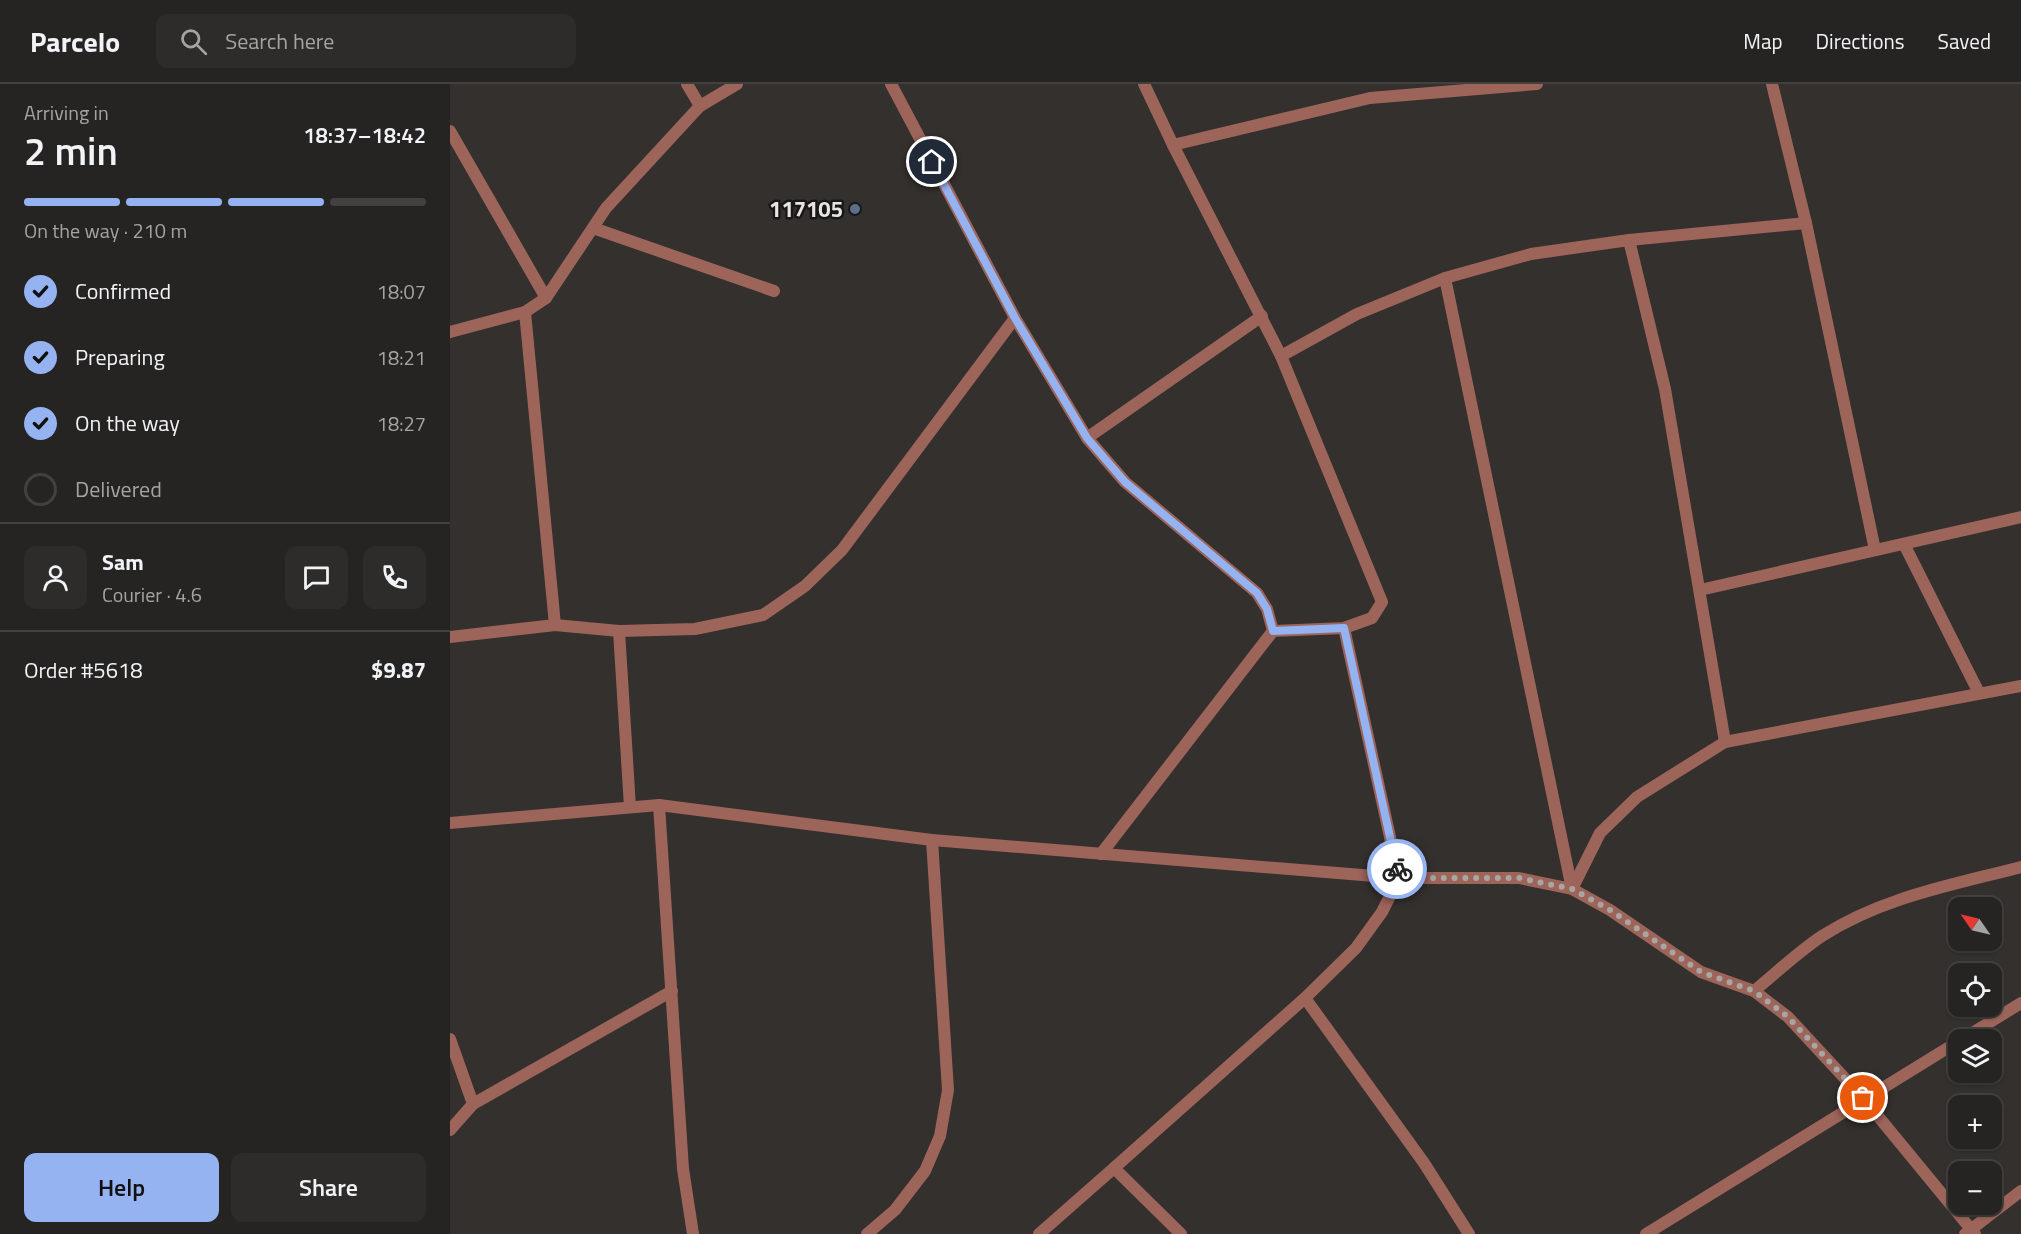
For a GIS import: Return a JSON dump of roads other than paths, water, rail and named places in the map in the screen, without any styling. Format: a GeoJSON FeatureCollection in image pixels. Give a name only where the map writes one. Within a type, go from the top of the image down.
{"type":"FeatureCollection","features":[{"type":"Feature","properties":{"kind":"street"},"geometry":{"type":"LineString","coordinates":[[687,84],[700,106]]}},
{"type":"Feature","properties":{"kind":"street"},"geometry":{"type":"LineString","coordinates":[[450,332],[525,312],[546,297],[606,208],[700,106],[737,84]]}},
{"type":"Feature","properties":{"kind":"street"},"geometry":{"type":"LineString","coordinates":[[891,84],[1015,318],[1087,438],[1125,482],[1257,593],[1267,609],[1273,631]]}},
{"type":"Feature","properties":{"kind":"street"},"geometry":{"type":"LineString","coordinates":[[1101,854],[1273,631],[1344,628],[1372,618],[1382,602],[1281,356],[1144,84]]}},
{"type":"Feature","properties":{"kind":"street"},"geometry":{"type":"LineString","coordinates":[[1173,145],[1370,98],[1537,84]]}},
{"type":"Feature","properties":{"kind":"street"},"geometry":{"type":"LineString","coordinates":[[1772,84],[1806,223],[1875,550]]}},
{"type":"Feature","properties":{"kind":"street"},"geometry":{"type":"LineString","coordinates":[[450,131],[546,297]]}},
{"type":"Feature","properties":{"kind":"street"},"geometry":{"type":"LineString","coordinates":[[1281,356],[1357,314],[1445,279],[1531,254],[1629,240],[1806,223]]}},
{"type":"Feature","properties":{"kind":"street"},"geometry":{"type":"LineString","coordinates":[[593,228],[774,291]]}},
{"type":"Feature","properties":{"kind":"street"},"geometry":{"type":"LineString","coordinates":[[1629,240],[1665,389],[1725,742]]}},
{"type":"Feature","properties":{"kind":"street"},"geometry":{"type":"LineString","coordinates":[[1445,279],[1572,889]]}},
{"type":"Feature","properties":{"kind":"street"},"geometry":{"type":"LineString","coordinates":[[525,312],[555,625]]}},
{"type":"Feature","properties":{"kind":"street"},"geometry":{"type":"LineString","coordinates":[[1087,438],[1262,316]]}},
{"type":"Feature","properties":{"kind":"street"},"geometry":{"type":"LineString","coordinates":[[450,637],[555,625],[619,631],[695,629],[763,615],[806,586],[842,550],[1015,318]]}},
{"type":"Feature","properties":{"kind":"street"},"geometry":{"type":"LineString","coordinates":[[1700,590],[2021,517]]}},
{"type":"Feature","properties":{"kind":"street"},"geometry":{"type":"LineString","coordinates":[[1904,544],[1979,693]]}},
{"type":"Feature","properties":{"kind":"street"},"geometry":{"type":"LineString","coordinates":[[1039,1234],[1305,998],[1356,948],[1382,912],[1399,878],[1344,628]]}},
{"type":"Feature","properties":{"kind":"street"},"geometry":{"type":"LineString","coordinates":[[619,631],[630,807]]}},
{"type":"Feature","properties":{"kind":"street"},"geometry":{"type":"LineString","coordinates":[[1572,889],[1600,833],[1637,797],[1725,742],[2021,686]]}},
{"type":"Feature","properties":{"kind":"street"},"geometry":{"type":"LineString","coordinates":[[659,805],[683,1168],[693,1234]]}},
{"type":"Feature","properties":{"kind":"street"},"geometry":{"type":"LineString","coordinates":[[450,823],[659,805],[932,840],[1399,878],[1519,878],[1572,889],[1610,910],[1701,972],[1754,991],[1788,1017],[1863,1098],[1971,1233],[2021,1191]]}},
{"type":"Feature","properties":{"kind":"street"},"geometry":{"type":"LineString","coordinates":[[867,1234],[895,1209],[925,1171],[940,1136],[948,1090],[932,840]]}},
{"type":"Feature","properties":{"kind":"street"},"geometry":{"type":"LineString","coordinates":[[1754,991],[1821,937],[1862,914],[1900,898],[2021,867]]}},
{"type":"Feature","properties":{"kind":"street"},"geometry":{"type":"LineString","coordinates":[[450,1130],[473,1104],[672,991]]}},
{"type":"Feature","properties":{"kind":"street"},"geometry":{"type":"LineString","coordinates":[[1305,998],[1424,1164],[1469,1234]]}},
{"type":"Feature","properties":{"kind":"street"},"geometry":{"type":"LineString","coordinates":[[1978,1029],[2021,1003]]}},
{"type":"Feature","properties":{"kind":"street"},"geometry":{"type":"LineString","coordinates":[[450,1039],[473,1104]]}},
{"type":"Feature","properties":{"kind":"street"},"geometry":{"type":"LineString","coordinates":[[1646,1234],[1948,1047]]}},
{"type":"Feature","properties":{"kind":"street"},"geometry":{"type":"LineString","coordinates":[[1113,1168],[1181,1234]]}},
{"type":"Feature","properties":{"kind":"place","name":"117105"},"geometry":{"type":"Point","coordinates":[855,209]}}]}
